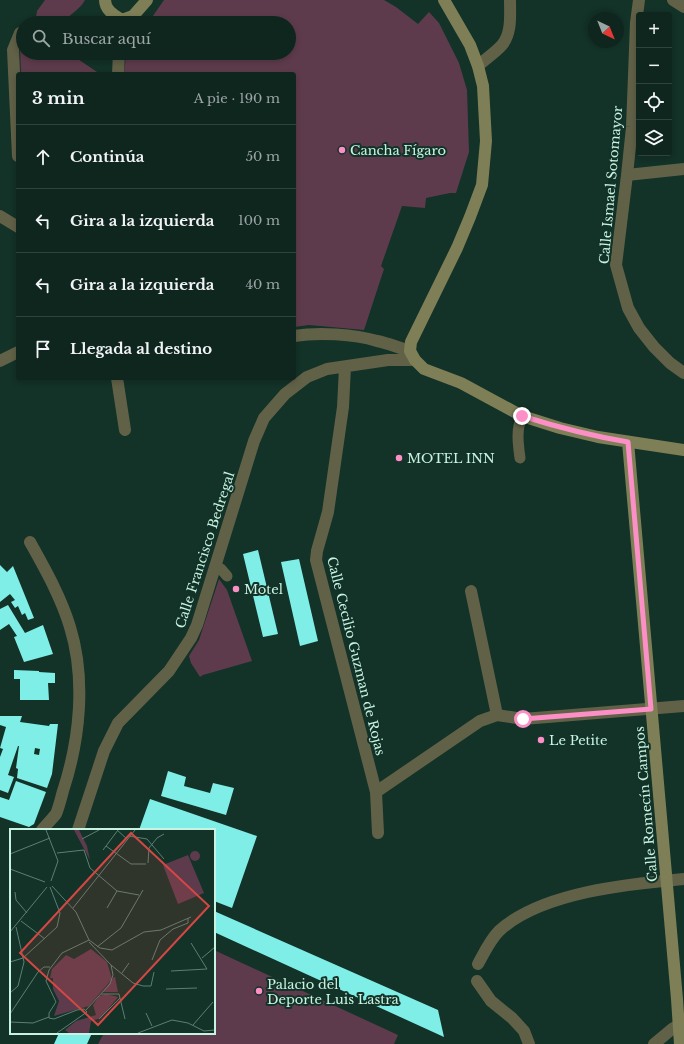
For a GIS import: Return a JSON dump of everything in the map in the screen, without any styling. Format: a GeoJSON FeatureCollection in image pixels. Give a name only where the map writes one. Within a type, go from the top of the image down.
{"type":"FeatureCollection","features":[{"type":"Feature","properties":{"kind":"main road"},"geometry":{"type":"LineString","coordinates":[[105,0],[104,2],[111,14],[114,16]]}},
{"type":"Feature","properties":{"kind":"main road"},"geometry":{"type":"LineString","coordinates":[[133,16],[147,0]]}},
{"type":"Feature","properties":{"kind":"main road"},"geometry":{"type":"LineString","coordinates":[[444,0],[470,46],[478,66],[483,86],[486,141],[482,185],[458,248],[411,342],[412,356],[424,369],[462,383],[522,416],[575,432],[598,437],[684,450]]}},
{"type":"Feature","properties":{"kind":"main road","name":"Calle Romecín Campos"},"geometry":{"type":"LineString","coordinates":[[628,442],[666,881],[681,999],[682,1025],[680,1044]]}},
{"type":"Feature","properties":{"kind":"street"},"geometry":{"type":"LineString","coordinates":[[478,66],[502,45],[507,35],[510,20],[510,0]]}},
{"type":"Feature","properties":{"kind":"street","name":"Calle Ismael Sotomayor"},"geometry":{"type":"LineString","coordinates":[[639,0],[636,23],[633,104],[628,175],[618,240],[616,265],[628,308],[639,328],[654,348],[670,363],[684,373]]}},
{"type":"Feature","properties":{"kind":"street"},"geometry":{"type":"LineString","coordinates":[[673,0],[684,7]]}},
{"type":"Feature","properties":{"kind":"street"},"geometry":{"type":"LineString","coordinates":[[16,43],[13,50],[16,114]]}},
{"type":"Feature","properties":{"kind":"street"},"geometry":{"type":"LineString","coordinates":[[118,72],[119,60]]}},
{"type":"Feature","properties":{"kind":"street"},"geometry":{"type":"LineString","coordinates":[[628,175],[684,169]]}},
{"type":"Feature","properties":{"kind":"street"},"geometry":{"type":"LineString","coordinates":[[0,216],[16,224]]}},
{"type":"Feature","properties":{"kind":"street"},"geometry":{"type":"LineString","coordinates":[[296,336],[312,334],[365,338],[378,341],[412,356]]}},
{"type":"Feature","properties":{"kind":"street"},"geometry":{"type":"LineString","coordinates":[[0,361],[16,353]]}},
{"type":"Feature","properties":{"kind":"street","name":"Calle Francisco Bedregal"},"geometry":{"type":"LineString","coordinates":[[78,829],[104,751],[118,723],[168,671],[188,643],[197,625],[254,441],[264,418],[285,394],[307,377],[327,369],[412,356]]}},
{"type":"Feature","properties":{"kind":"street","name":"Calle Cecilio Guzman de Rojas"},"geometry":{"type":"LineString","coordinates":[[345,367],[343,407],[328,512],[317,551],[316,560],[376,792],[378,833]]}},
{"type":"Feature","properties":{"kind":"street"},"geometry":{"type":"LineString","coordinates":[[117,380],[124,430]]}},
{"type":"Feature","properties":{"kind":"street"},"geometry":{"type":"LineString","coordinates":[[30,542],[62,603],[70,627],[79,674],[77,734],[67,780],[56,813],[43,829]]}},
{"type":"Feature","properties":{"kind":"street"},"geometry":{"type":"LineString","coordinates":[[471,591],[497,715]]}},
{"type":"Feature","properties":{"kind":"street"},"geometry":{"type":"LineString","coordinates":[[376,792],[480,721],[497,715],[523,719],[684,706]]}},
{"type":"Feature","properties":{"kind":"street"},"geometry":{"type":"LineString","coordinates":[[478,964],[488,946],[499,932],[515,919],[529,911],[576,895],[616,887],[684,879]]}},
{"type":"Feature","properties":{"kind":"street"},"geometry":{"type":"LineString","coordinates":[[477,981],[491,1001],[512,1018],[524,1032],[529,1044]]}},
{"type":"Feature","properties":{"kind":"street"},"geometry":{"type":"LineString","coordinates":[[654,1044],[672,1029],[682,1025]]}},
{"type":"Feature","properties":{"kind":"lane"},"geometry":{"type":"LineString","coordinates":[[520,458],[517,437],[518,425],[522,416]]}},
{"type":"Feature","properties":{"kind":"lane"},"geometry":{"type":"LineString","coordinates":[[215,567],[221,569],[227,576]]}},
{"type":"Feature","properties":{"kind":"shaded area"},"geometry":{"type":"Polygon","coordinates":[[[45,0],[85,0],[80,7],[69,16],[36,16],[37,11],[45,0]]]}},
{"type":"Feature","properties":{"kind":"shaded area"},"geometry":{"type":"Polygon","coordinates":[[[164,0],[384,0],[396,7],[418,24],[429,12],[439,23],[459,63],[467,90],[469,152],[456,193],[426,198],[425,208],[402,206],[381,266],[384,269],[364,330],[309,325],[296,327],[296,72],[124,72],[125,60],[296,60],[296,16],[153,16],[164,0]]]}},
{"type":"Feature","properties":{"kind":"shaded area"},"geometry":{"type":"Polygon","coordinates":[[[20,60],[79,60],[97,72],[21,72],[20,60]]]}},
{"type":"Feature","properties":{"kind":"shaded area"},"geometry":{"type":"Polygon","coordinates":[[[219,579],[227,590],[252,661],[200,677],[191,663],[189,656],[199,640],[219,579]]]}},
{"type":"Feature","properties":{"kind":"shaded area","name":"Palacio del Deporte Luis Lastra"},"geometry":{"type":"Polygon","coordinates":[[[215,950],[398,1035],[394,1044],[98,1044],[103,1034],[215,1034],[215,950]]]}},
{"type":"Feature","properties":{"kind":"building"},"geometry":{"type":"Polygon","coordinates":[[[258,550],[278,634],[263,637],[243,554],[258,550]]]}},
{"type":"Feature","properties":{"kind":"building"},"geometry":{"type":"Polygon","coordinates":[[[299,559],[318,641],[300,646],[281,562],[299,559]]]}},
{"type":"Feature","properties":{"kind":"building"},"geometry":{"type":"Polygon","coordinates":[[[0,565],[7,572],[13,566],[34,618],[28,620],[25,613],[22,615],[18,606],[15,608],[11,602],[15,600],[10,594],[0,602],[0,565]]]}},
{"type":"Feature","properties":{"kind":"building"},"geometry":{"type":"Polygon","coordinates":[[[8,605],[25,633],[43,625],[53,654],[24,662],[14,637],[17,636],[9,624],[0,630],[0,609],[8,605]]]}},
{"type":"Feature","properties":{"kind":"building"},"geometry":{"type":"Polygon","coordinates":[[[14,670],[55,673],[55,683],[48,683],[49,700],[20,700],[20,679],[14,679],[14,670]]]}},
{"type":"Feature","properties":{"kind":"building"},"geometry":{"type":"Polygon","coordinates":[[[0,716],[22,716],[20,722],[49,726],[50,724],[58,724],[52,774],[47,788],[17,778],[18,769],[16,768],[18,746],[8,775],[14,777],[8,793],[0,790],[0,757],[3,749],[0,748],[6,727],[0,725],[0,716]],[[35,748],[34,754],[39,755],[40,749],[35,748]]]}},
{"type":"Feature","properties":{"kind":"building"},"geometry":{"type":"Polygon","coordinates":[[[168,771],[186,777],[184,786],[210,793],[213,783],[234,788],[226,815],[161,796],[168,771]]]}},
{"type":"Feature","properties":{"kind":"building"},"geometry":{"type":"Polygon","coordinates":[[[16,781],[46,792],[34,824],[29,827],[0,817],[0,797],[9,800],[16,781]]]}},
{"type":"Feature","properties":{"kind":"building"},"geometry":{"type":"Polygon","coordinates":[[[150,799],[257,836],[232,908],[215,901],[215,829],[139,829],[150,799]]]}},
{"type":"Feature","properties":{"kind":"building"},"geometry":{"type":"Polygon","coordinates":[[[215,911],[438,1010],[444,1037],[215,932],[215,911]]]}},
{"type":"Feature","properties":{"kind":"building"},"geometry":{"type":"Polygon","coordinates":[[[59,1034],[92,1034],[87,1044],[54,1044],[59,1034]]]}},
{"type":"Feature","properties":{"kind":"place","name":"Cancha Fígaro"},"geometry":{"type":"Point","coordinates":[342,150]}},
{"type":"Feature","properties":{"kind":"place","name":"MOTEL INN"},"geometry":{"type":"Point","coordinates":[399,458]}},
{"type":"Feature","properties":{"kind":"place","name":"Motel"},"geometry":{"type":"Point","coordinates":[236,589]}},
{"type":"Feature","properties":{"kind":"place","name":"Le Petite"},"geometry":{"type":"Point","coordinates":[541,740]}},
{"type":"Feature","properties":{"kind":"place","name":"Palacio del Deporte Luis Lastra"},"geometry":{"type":"Point","coordinates":[259,991]}},
{"type":"Feature","properties":{"kind":"route"},"geometry":{"type":"LineString","coordinates":[[522,416],[560,428],[628,442],[651,709],[523,719]]}}]}
